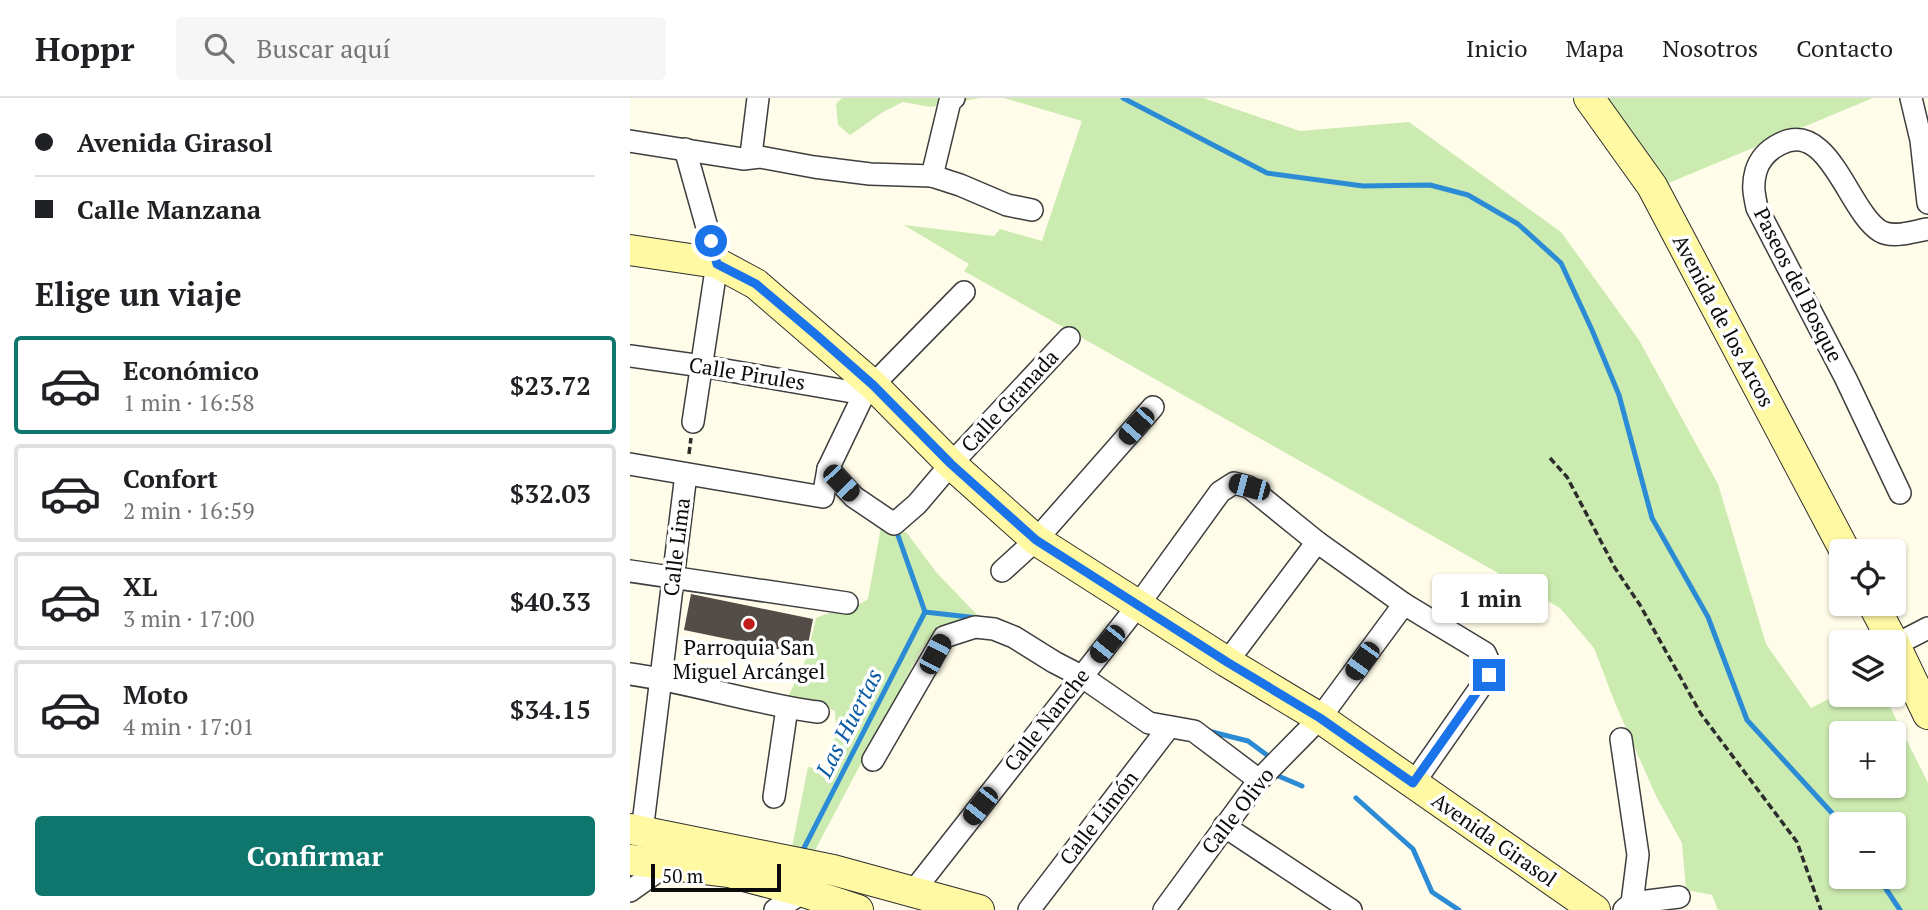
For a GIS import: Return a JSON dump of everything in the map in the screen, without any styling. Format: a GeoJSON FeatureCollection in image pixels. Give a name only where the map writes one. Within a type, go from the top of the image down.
{"type":"FeatureCollection","features":[{"type":"Feature","properties":{"kind":"street"},"geometry":{"type":"LineString","coordinates":[[747,157],[751,155],[758,98]]}},
{"type":"Feature","properties":{"kind":"street"},"geometry":{"type":"LineString","coordinates":[[932,176],[950,101],[954,98]]}},
{"type":"Feature","properties":{"kind":"street","name":"Avenida de los Arcos"},"geometry":{"type":"LineString","coordinates":[[1589,98],[1652,186],[1839,539]]}},
{"type":"Feature","properties":{"kind":"street"},"geometry":{"type":"LineString","coordinates":[[1911,98],[1921,140],[1928,203]]}},
{"type":"Feature","properties":{"kind":"street","name":"Paseos del Bosque"},"geometry":{"type":"LineString","coordinates":[[1900,493],[1846,379],[1757,208],[1752,184],[1759,162],[1770,148],[1785,141],[1798,138],[1813,143],[1831,162],[1869,222],[1876,228],[1883,233],[1899,234],[1928,229]]}},
{"type":"Feature","properties":{"kind":"street"},"geometry":{"type":"LineString","coordinates":[[630,141],[743,159],[760,157],[870,174],[932,176],[1007,205],[1032,210]]}},
{"type":"Feature","properties":{"kind":"street"},"geometry":{"type":"LineString","coordinates":[[685,149],[717,264],[693,422]]}},
{"type":"Feature","properties":{"kind":"street","name":"Avenida Girasol"},"geometry":{"type":"LineString","coordinates":[[630,250],[717,264],[756,284],[868,390],[1036,540],[1320,718],[1595,910]]}},
{"type":"Feature","properties":{"kind":"street"},"geometry":{"type":"LineString","coordinates":[[630,464],[823,497],[828,469],[868,390],[964,292]]}},
{"type":"Feature","properties":{"kind":"street","name":"Calle Granada"},"geometry":{"type":"LineString","coordinates":[[828,469],[854,497],[894,524],[917,504],[1069,338]]}},
{"type":"Feature","properties":{"kind":"street","name":"Calle Pirules"},"geometry":{"type":"LineString","coordinates":[[630,356],[868,390]]}},
{"type":"Feature","properties":{"kind":"street"},"geometry":{"type":"LineString","coordinates":[[1002,571],[1036,540],[1153,407]]}},
{"type":"Feature","properties":{"kind":"street","name":"Calle Lima"},"geometry":{"type":"LineString","coordinates":[[636,831],[661,678],[686,474]]}},
{"type":"Feature","properties":{"kind":"street","name":"Calle Nanche"},"geometry":{"type":"LineString","coordinates":[[912,893],[1139,604],[1220,492],[1234,483],[1249,487],[1317,542]]}},
{"type":"Feature","properties":{"kind":"street"},"geometry":{"type":"LineString","coordinates":[[1227,662],[1317,542],[1404,604],[1485,653],[1490,664],[1489,675],[1413,783]]}},
{"type":"Feature","properties":{"kind":"street"},"geometry":{"type":"LineString","coordinates":[[630,571],[847,603]]}},
{"type":"Feature","properties":{"kind":"street","name":"Calle Olivo"},"geometry":{"type":"LineString","coordinates":[[1164,910],[1262,777],[1320,718],[1404,604]]}},
{"type":"Feature","properties":{"kind":"street"},"geometry":{"type":"LineString","coordinates":[[873,760],[944,637],[975,628],[994,629],[1014,637],[1054,662],[1085,672],[1149,723],[1194,731],[1262,777]]}},
{"type":"Feature","properties":{"kind":"street"},"geometry":{"type":"LineString","coordinates":[[1906,638],[1928,628]]}},
{"type":"Feature","properties":{"kind":"street"},"geometry":{"type":"LineString","coordinates":[[1906,668],[1928,714]]}},
{"type":"Feature","properties":{"kind":"street"},"geometry":{"type":"LineString","coordinates":[[630,674],[661,678],[787,708],[818,712]]}},
{"type":"Feature","properties":{"kind":"street"},"geometry":{"type":"LineString","coordinates":[[774,797],[787,708]]}},
{"type":"Feature","properties":{"kind":"street","name":"Calle Limón"},"geometry":{"type":"LineString","coordinates":[[1028,910],[1169,727]]}},
{"type":"Feature","properties":{"kind":"street"},"geometry":{"type":"LineString","coordinates":[[1621,739],[1638,855],[1628,907],[1679,897]]}},
{"type":"Feature","properties":{"kind":"street"},"geometry":{"type":"LineString","coordinates":[[1224,826],[1351,910]]}},
{"type":"Feature","properties":{"kind":"street"},"geometry":{"type":"LineString","coordinates":[[636,831],[833,870],[979,910]]}},
{"type":"Feature","properties":{"kind":"street"},"geometry":{"type":"LineString","coordinates":[[630,860],[729,872],[858,910]]}},
{"type":"Feature","properties":{"kind":"street"},"geometry":{"type":"LineString","coordinates":[[630,891],[665,866]]}},
{"type":"Feature","properties":{"kind":"street"},"geometry":{"type":"LineString","coordinates":[[775,910],[804,892]]}},
{"type":"Feature","properties":{"kind":"path","name":"Calle Lima"},"geometry":{"type":"LineString","coordinates":[[686,474],[693,422]]}},
{"type":"Feature","properties":{"kind":"path"},"geometry":{"type":"LineString","coordinates":[[1550,458],[1567,477],[1615,568],[1640,605],[1701,714],[1797,842],[1821,910]]}},
{"type":"Feature","properties":{"kind":"green space"},"geometry":{"type":"Polygon","coordinates":[[[842,98],[980,98],[930,107],[903,102],[850,135],[838,125],[836,104],[842,98]]]}},
{"type":"Feature","properties":{"kind":"green space"},"geometry":{"type":"Polygon","coordinates":[[[1004,98],[1203,98],[1300,131],[1409,122],[1561,232],[1639,340],[1718,484],[1766,644],[1811,708],[1829,699],[1829,707],[1890,707],[1897,721],[1829,721],[1829,798],[1906,798],[1906,739],[1928,783],[1928,910],[1718,910],[1712,895],[1686,890],[1682,843],[1656,796],[1594,648],[1560,608],[964,271],[969,264],[904,225],[994,236],[1000,229],[1042,241],[1082,121],[1004,98]]]}},
{"type":"Feature","properties":{"kind":"green space"},"geometry":{"type":"Polygon","coordinates":[[[1595,98],[1873,98],[1666,184],[1595,98]]]}},
{"type":"Feature","properties":{"kind":"green space"},"geometry":{"type":"Polygon","coordinates":[[[882,521],[907,533],[936,572],[980,618],[936,629],[920,652],[812,856],[791,852],[808,767],[828,770],[836,732],[835,711],[820,705],[787,699],[807,657],[816,618],[868,599],[882,521]]]}},
{"type":"Feature","properties":{"kind":"building","name":"Parroquia San Miguel Arcángel"},"geometry":{"type":"Polygon","coordinates":[[[691,594],[813,619],[806,655],[684,630],[691,594]]]}},
{"type":"Feature","properties":{"kind":"waterway"},"geometry":{"type":"LineString","coordinates":[[1123,98],[1267,173],[1363,186],[1430,185],[1468,195],[1518,224],[1561,263],[1619,395],[1652,518],[1708,617],[1747,720],[1831,812]]}},
{"type":"Feature","properties":{"kind":"waterway","name":"Las Huertas"},"geometry":{"type":"LineString","coordinates":[[803,850],[925,612],[895,527]]}},
{"type":"Feature","properties":{"kind":"waterway","name":"Las Huertas"},"geometry":{"type":"LineString","coordinates":[[925,612],[978,618]]}},
{"type":"Feature","properties":{"kind":"waterway","name":"Las Huertas"},"geometry":{"type":"LineString","coordinates":[[1208,731],[1248,741],[1271,758]]}},
{"type":"Feature","properties":{"kind":"waterway","name":"Las Huertas"},"geometry":{"type":"LineString","coordinates":[[1275,771],[1276,775],[1302,786]]}},
{"type":"Feature","properties":{"kind":"waterway","name":"Las Huertas"},"geometry":{"type":"LineString","coordinates":[[1356,798],[1413,849],[1432,892],[1459,910]]}},
{"type":"Feature","properties":{"kind":"waterway"},"geometry":{"type":"LineString","coordinates":[[1886,889],[1900,910]]}},
{"type":"Feature","properties":{"kind":"place","name":"Parroquia San Miguel Arcángel"},"geometry":{"type":"Point","coordinates":[749,624]}},
{"type":"Feature","properties":{"kind":"route"},"geometry":{"type":"LineString","coordinates":[[711,241],[717,264],[756,284],[815,334],[873,385],[951,464],[1036,540],[1320,718],[1413,783],[1489,675]]}}]}
